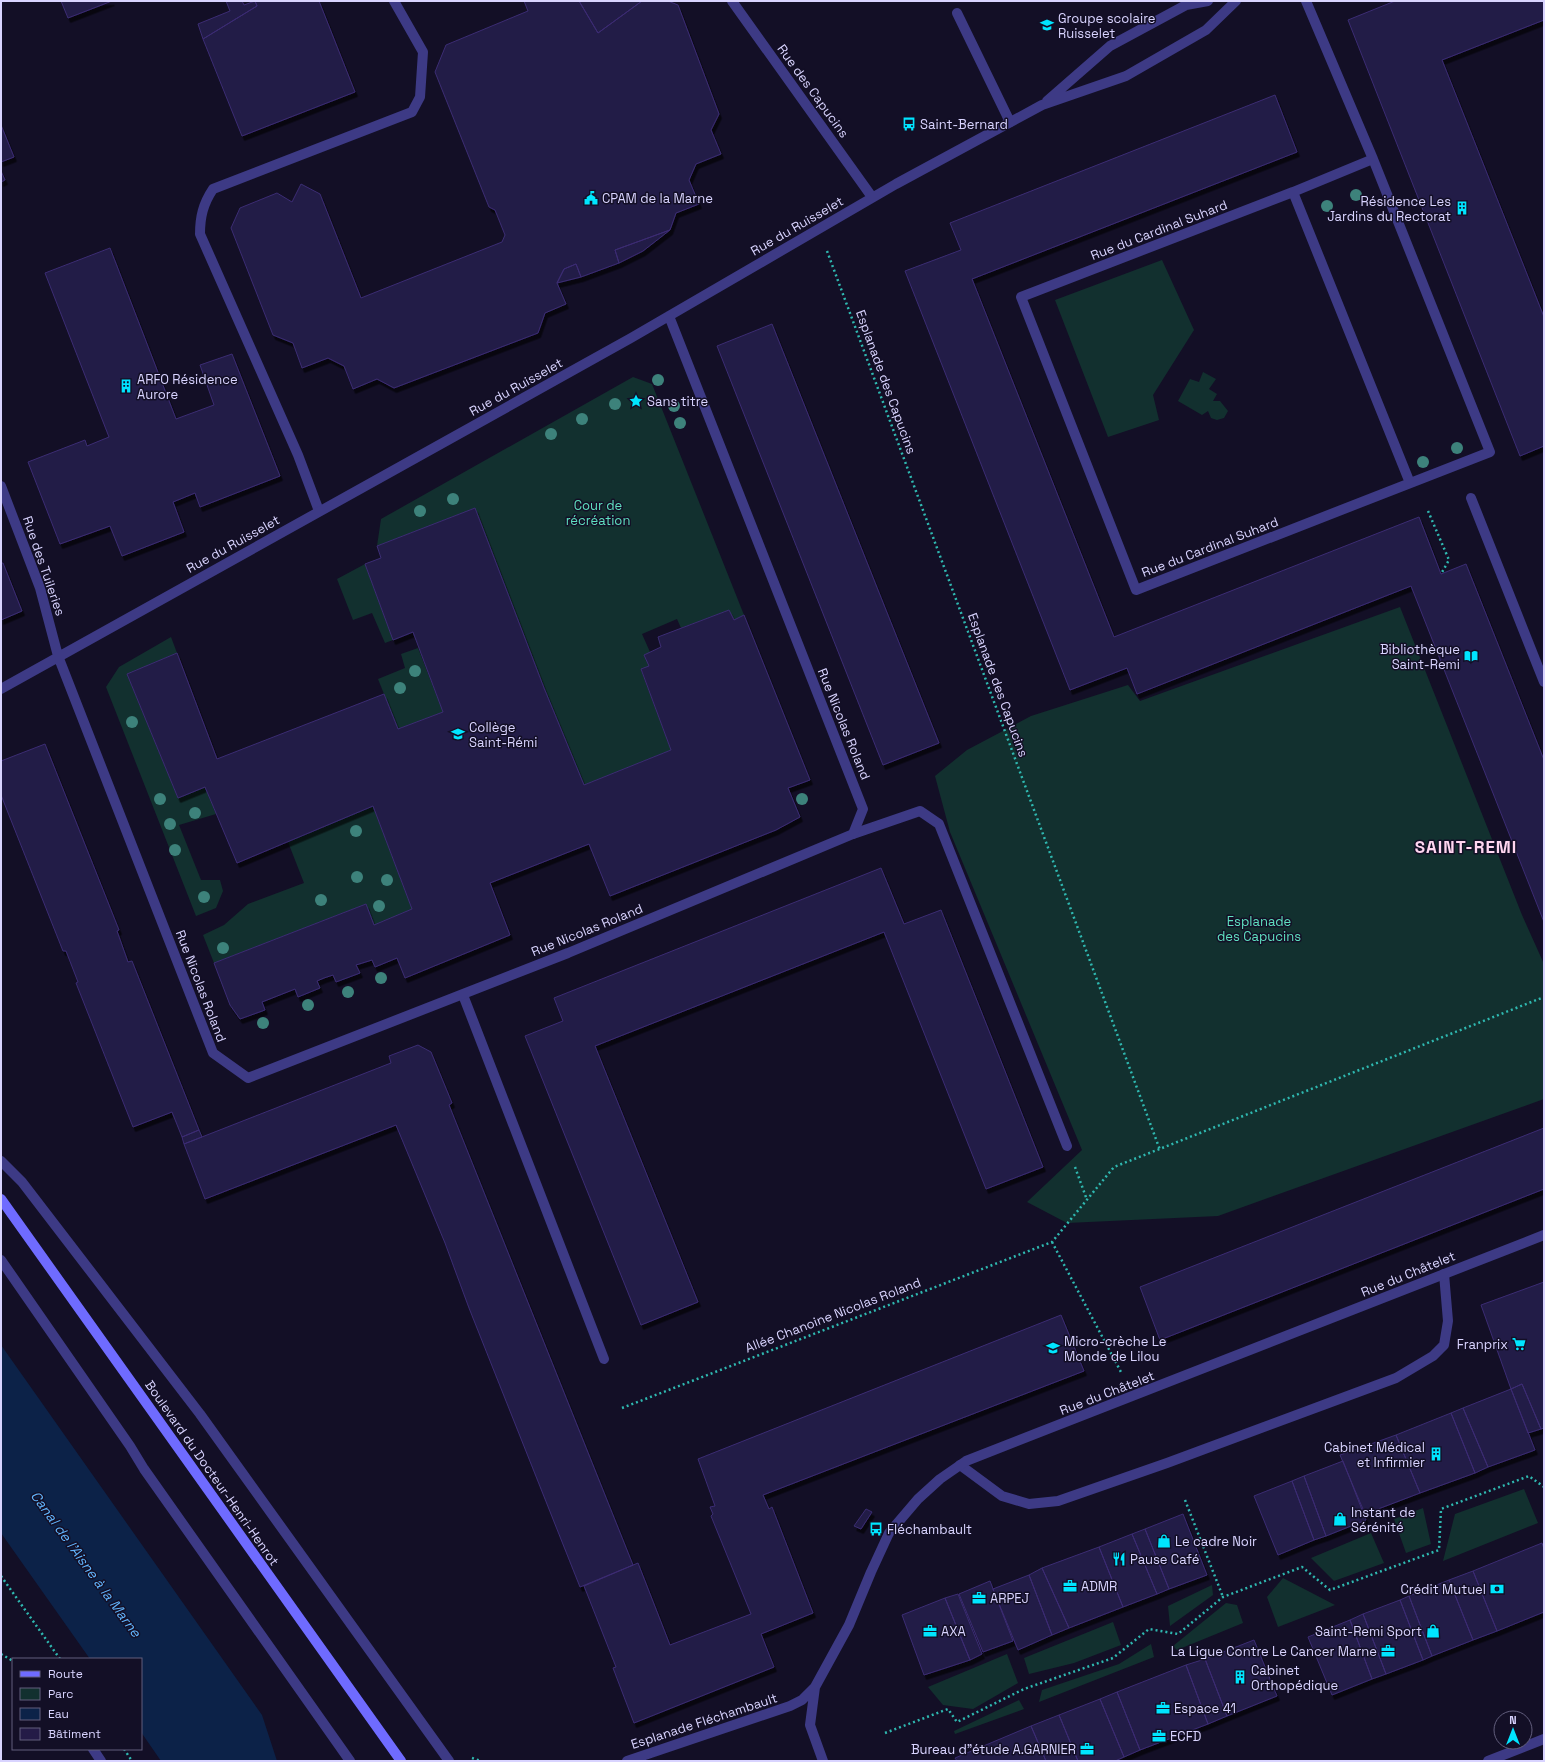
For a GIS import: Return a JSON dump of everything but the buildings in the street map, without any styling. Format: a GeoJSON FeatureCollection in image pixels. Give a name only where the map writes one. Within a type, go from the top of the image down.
{"type":"FeatureCollection","features":[{"type":"Feature","properties":{"kind":"main road","name":"Boulevard du Docteur-Henri-Henrot"},"geometry":{"type":"LineString","coordinates":[[1,1199],[401,1761]]}},
{"type":"Feature","properties":{"kind":"street"},"geometry":{"type":"LineString","coordinates":[[319,511],[298,455],[200,234],[200,218],[206,200],[213,189],[412,112],[420,98],[423,52],[394,1]]}},
{"type":"Feature","properties":{"kind":"street","name":"Rue des Capucins"},"geometry":{"type":"LineString","coordinates":[[732,1],[872,197]]}},
{"type":"Feature","properties":{"kind":"street","name":"Rue du Ruisselet"},"geometry":{"type":"LineString","coordinates":[[1042,104],[1110,46],[1186,5],[1208,1]]}},
{"type":"Feature","properties":{"kind":"street","name":"Rue du Ruisselet"},"geometry":{"type":"LineString","coordinates":[[1,689],[669,316],[872,197],[1042,104],[1126,76],[1206,30],[1236,1]]}},
{"type":"Feature","properties":{"kind":"street","name":"Rue du Cardinal Suhard"},"geometry":{"type":"LineString","coordinates":[[1306,1],[1373,159],[1490,452],[1136,590],[1021,297],[1293,192],[1373,159]]}},
{"type":"Feature","properties":{"kind":"street"},"geometry":{"type":"LineString","coordinates":[[957,13],[1010,122]]}},
{"type":"Feature","properties":{"kind":"street"},"geometry":{"type":"LineString","coordinates":[[1293,192],[1410,483]]}},
{"type":"Feature","properties":{"kind":"street","name":"Rue Nicolas Roland"},"geometry":{"type":"LineString","coordinates":[[58,656],[214,1054],[248,1078],[463,995],[853,834],[863,809],[669,316]]}},
{"type":"Feature","properties":{"kind":"street","name":"Rue des Tuileries"},"geometry":{"type":"LineString","coordinates":[[1,486],[40,588],[58,656]]}},
{"type":"Feature","properties":{"kind":"street"},"geometry":{"type":"LineString","coordinates":[[1471,498],[1544,682]]}},
{"type":"Feature","properties":{"kind":"street"},"geometry":{"type":"LineString","coordinates":[[853,834],[920,811],[939,824],[1067,1146]]}},
{"type":"Feature","properties":{"kind":"street"},"geometry":{"type":"LineString","coordinates":[[463,995],[604,1359]]}},
{"type":"Feature","properties":{"kind":"street"},"geometry":{"type":"LineString","coordinates":[[1,1160],[22,1182],[200,1414],[449,1761]]}},
{"type":"Feature","properties":{"kind":"street","name":"Rue du Châtelet"},"geometry":{"type":"LineString","coordinates":[[790,1706],[802,1700],[815,1686],[849,1625],[889,1533],[918,1499],[940,1479],[960,1464],[1544,1235]]}},
{"type":"Feature","properties":{"kind":"street"},"geometry":{"type":"LineString","coordinates":[[1,1260],[126,1439],[144,1469],[350,1761]]}},
{"type":"Feature","properties":{"kind":"street"},"geometry":{"type":"LineString","coordinates":[[960,1464],[1002,1496],[1029,1504],[1058,1501],[1167,1463],[1396,1378],[1433,1356],[1444,1345],[1448,1321],[1444,1274]]}},
{"type":"Feature","properties":{"kind":"street"},"geometry":{"type":"LineString","coordinates":[[815,1686],[810,1725],[823,1761]]}},
{"type":"Feature","properties":{"kind":"street","name":"Esplanade Fléchambault"},"geometry":{"type":"LineString","coordinates":[[627,1761],[790,1706]]}},
{"type":"Feature","properties":{"kind":"street"},"geometry":{"type":"LineString","coordinates":[[1488,1761],[1544,1739]]}},
{"type":"Feature","properties":{"kind":"street"},"geometry":{"type":"LineString","coordinates":[[94,1750],[101,1761]]}},
{"type":"Feature","properties":{"kind":"path","name":"Esplanade des Capucins"},"geometry":{"type":"LineString","coordinates":[[818,228],[1160,1150]]}},
{"type":"Feature","properties":{"kind":"path"},"geometry":{"type":"LineString","coordinates":[[1428,511],[1449,560],[1441,574]]}},
{"type":"Feature","properties":{"kind":"path"},"geometry":{"type":"LineString","coordinates":[[1134,1396],[1052,1242],[1114,1167],[1544,997]]}},
{"type":"Feature","properties":{"kind":"path"},"geometry":{"type":"LineString","coordinates":[[1067,1146],[1087,1200]]}},
{"type":"Feature","properties":{"kind":"path","name":"Allée Chanoine Nicolas Roland"},"geometry":{"type":"LineString","coordinates":[[622,1408],[1052,1242]]}},
{"type":"Feature","properties":{"kind":"path"},"geometry":{"type":"LineString","coordinates":[[885,1734],[948,1709],[957,1722],[1024,1690],[1113,1658],[1149,1629],[1178,1634],[1223,1597],[1302,1567],[1330,1590],[1439,1550],[1441,1509],[1530,1476],[1544,1487]]}},
{"type":"Feature","properties":{"kind":"path"},"geometry":{"type":"LineString","coordinates":[[1185,1500],[1223,1597]]}},
{"type":"Feature","properties":{"kind":"path"},"geometry":{"type":"LineString","coordinates":[[1,1576],[59,1658]]}},
{"type":"Feature","properties":{"kind":"path"},"geometry":{"type":"LineString","coordinates":[[1,1654],[12,1660]]}},
{"type":"Feature","properties":{"kind":"path"},"geometry":{"type":"LineString","coordinates":[[125,1750],[132,1761]]}},
{"type":"Feature","properties":{"kind":"green space"},"geometry":{"type":"Polygon","coordinates":[[[1162,260],[1194,330],[1153,395],[1159,420],[1108,437],[1055,300],[1162,260]]]}},
{"type":"Feature","properties":{"kind":"green space"},"geometry":{"type":"Polygon","coordinates":[[[1203,372],[1216,379],[1209,389],[1217,394],[1213,401],[1220,401],[1228,411],[1224,418],[1217,420],[1211,418],[1208,411],[1202,415],[1178,401],[1190,379],[1199,382],[1203,372]]]}},
{"type":"Feature","properties":{"kind":"green space","name":"Cour de récréation"},"geometry":{"type":"Polygon","coordinates":[[[633,377],[652,384],[744,615],[734,620],[729,610],[681,628],[677,619],[642,634],[650,652],[649,666],[641,670],[671,750],[584,785],[544,688],[475,508],[377,546],[381,519],[633,377]]]}},
{"type":"Feature","properties":{"kind":"green space"},"geometry":{"type":"Polygon","coordinates":[[[365,564],[393,640],[385,643],[372,613],[353,620],[337,579],[365,564]]]}},
{"type":"Feature","properties":{"kind":"green space","name":"Esplanade des Capucins"},"geometry":{"type":"Polygon","coordinates":[[[1400,607],[1522,915],[1544,964],[1544,1099],[1218,1216],[1067,1223],[1027,1202],[1082,1150],[950,832],[935,776],[967,750],[1031,716],[1128,685],[1140,701],[1400,607]]]}},
{"type":"Feature","properties":{"kind":"green space"},"geometry":{"type":"Polygon","coordinates":[[[171,637],[177,653],[127,674],[178,798],[205,787],[216,814],[179,825],[201,880],[220,880],[223,891],[216,908],[196,916],[106,687],[119,667],[171,637]]]}},
{"type":"Feature","properties":{"kind":"green space"},"geometry":{"type":"Polygon","coordinates":[[[418,648],[443,712],[398,729],[378,679],[405,668],[401,654],[418,648]]]}},
{"type":"Feature","properties":{"kind":"green space"},"geometry":{"type":"Polygon","coordinates":[[[373,806],[412,909],[374,925],[366,904],[214,963],[203,935],[224,925],[248,904],[304,883],[288,842],[373,806]]]}},
{"type":"Feature","properties":{"kind":"green space"},"geometry":{"type":"Polygon","coordinates":[[[1524,1489],[1538,1523],[1443,1561],[1455,1514],[1524,1489]]]}},
{"type":"Feature","properties":{"kind":"green space"},"geometry":{"type":"Polygon","coordinates":[[[1423,1508],[1431,1544],[1406,1553],[1394,1519],[1423,1508]]]}},
{"type":"Feature","properties":{"kind":"green space"},"geometry":{"type":"Polygon","coordinates":[[[1371,1533],[1384,1563],[1334,1581],[1311,1558],[1371,1533]]]}},
{"type":"Feature","properties":{"kind":"green space"},"geometry":{"type":"Polygon","coordinates":[[[1283,1578],[1335,1605],[1278,1627],[1267,1597],[1283,1578]]]}},
{"type":"Feature","properties":{"kind":"green space"},"geometry":{"type":"Polygon","coordinates":[[[1212,1585],[1213,1595],[1170,1626],[1168,1606],[1212,1585]]]}},
{"type":"Feature","properties":{"kind":"green space"},"geometry":{"type":"Polygon","coordinates":[[[1226,1603],[1237,1605],[1243,1623],[1177,1650],[1173,1646],[1226,1603]]]}},
{"type":"Feature","properties":{"kind":"green space"},"geometry":{"type":"Polygon","coordinates":[[[1113,1622],[1121,1645],[1074,1663],[1029,1674],[1024,1658],[1113,1622]]]}},
{"type":"Feature","properties":{"kind":"green space"},"geometry":{"type":"Polygon","coordinates":[[[1151,1644],[1154,1657],[1039,1702],[1042,1690],[1119,1664],[1151,1644]]]}},
{"type":"Feature","properties":{"kind":"green space"},"geometry":{"type":"Polygon","coordinates":[[[1007,1654],[1018,1683],[973,1709],[943,1705],[928,1687],[1007,1654]]]}},
{"type":"Feature","properties":{"kind":"green space"},"geometry":{"type":"Polygon","coordinates":[[[1019,1700],[1024,1709],[955,1734],[954,1731],[1019,1700]]]}},
{"type":"Feature","properties":{"kind":"water","name":"Canal de l'Aisne à la Marne"},"geometry":{"type":"Polygon","coordinates":[[[1,1345],[262,1715],[277,1761],[161,1761],[142,1733],[142,1658],[89,1658],[1,1533],[1,1345]]]}},
{"type":"Feature","properties":{"kind":"place","name":"Groupe scolaire Ruisselet"},"geometry":{"type":"Point","coordinates":[1047,25]}},
{"type":"Feature","properties":{"kind":"place","name":"Saint-Bernard"},"geometry":{"type":"Point","coordinates":[909,124]}},
{"type":"Feature","properties":{"kind":"place","name":"CPAM de la Marne"},"geometry":{"type":"Point","coordinates":[591,198]}},
{"type":"Feature","properties":{"kind":"place","name":"Résidence Les Jardins du Rectorat"},"geometry":{"type":"Point","coordinates":[1462,208]}},
{"type":"Feature","properties":{"kind":"place","name":"ARFO Résidence Aurore"},"geometry":{"type":"Point","coordinates":[126,386]}},
{"type":"Feature","properties":{"kind":"place","name":"Sans titre"},"geometry":{"type":"Point","coordinates":[636,401]}},
{"type":"Feature","properties":{"kind":"place","name":"Bibliothèque Saint-Remi"},"geometry":{"type":"Point","coordinates":[1471,656]}},
{"type":"Feature","properties":{"kind":"place","name":"Collège Saint-Rémi"},"geometry":{"type":"Point","coordinates":[458,734]}},
{"type":"Feature","properties":{"kind":"place","name":"Franprix"},"geometry":{"type":"Point","coordinates":[1519,1344]}},
{"type":"Feature","properties":{"kind":"place","name":"Micro-crèche Le Monde de Lilou"},"geometry":{"type":"Point","coordinates":[1053,1348]}},
{"type":"Feature","properties":{"kind":"place","name":"Cabinet Médical et Infirmier"},"geometry":{"type":"Point","coordinates":[1436,1454]}},
{"type":"Feature","properties":{"kind":"place","name":"Instant de Sérénité"},"geometry":{"type":"Point","coordinates":[1340,1519]}},
{"type":"Feature","properties":{"kind":"place","name":"Fléchambault"},"geometry":{"type":"Point","coordinates":[876,1529]}},
{"type":"Feature","properties":{"kind":"place","name":"Le cadre Noir"},"geometry":{"type":"Point","coordinates":[1164,1541]}},
{"type":"Feature","properties":{"kind":"place","name":"Pause Café"},"geometry":{"type":"Point","coordinates":[1119,1559]}},
{"type":"Feature","properties":{"kind":"place","name":"ADMR"},"geometry":{"type":"Point","coordinates":[1070,1586]}},
{"type":"Feature","properties":{"kind":"place","name":"Crédit Mutuel"},"geometry":{"type":"Point","coordinates":[1497,1589]}},
{"type":"Feature","properties":{"kind":"place","name":"ARPEJ"},"geometry":{"type":"Point","coordinates":[979,1598]}},
{"type":"Feature","properties":{"kind":"place","name":"AXA"},"geometry":{"type":"Point","coordinates":[930,1631]}},
{"type":"Feature","properties":{"kind":"place","name":"Saint-Remi Sport"},"geometry":{"type":"Point","coordinates":[1433,1631]}},
{"type":"Feature","properties":{"kind":"place","name":"La Ligue Contre Le Cancer Marne"},"geometry":{"type":"Point","coordinates":[1388,1651]}},
{"type":"Feature","properties":{"kind":"place","name":"Cabinet Orthopédique"},"geometry":{"type":"Point","coordinates":[1240,1677]}},
{"type":"Feature","properties":{"kind":"place","name":"Espace 41"},"geometry":{"type":"Point","coordinates":[1163,1708]}},
{"type":"Feature","properties":{"kind":"place","name":"ECFD"},"geometry":{"type":"Point","coordinates":[1159,1736]}},
{"type":"Feature","properties":{"kind":"place","name":"Bureau d\"étude A.GARNIER"},"geometry":{"type":"Point","coordinates":[1087,1749]}},
{"type":"Feature","properties":{"kind":"district","name":"SAINT-REMI"},"geometry":{"type":"Point","coordinates":[1466,847]}}]}
